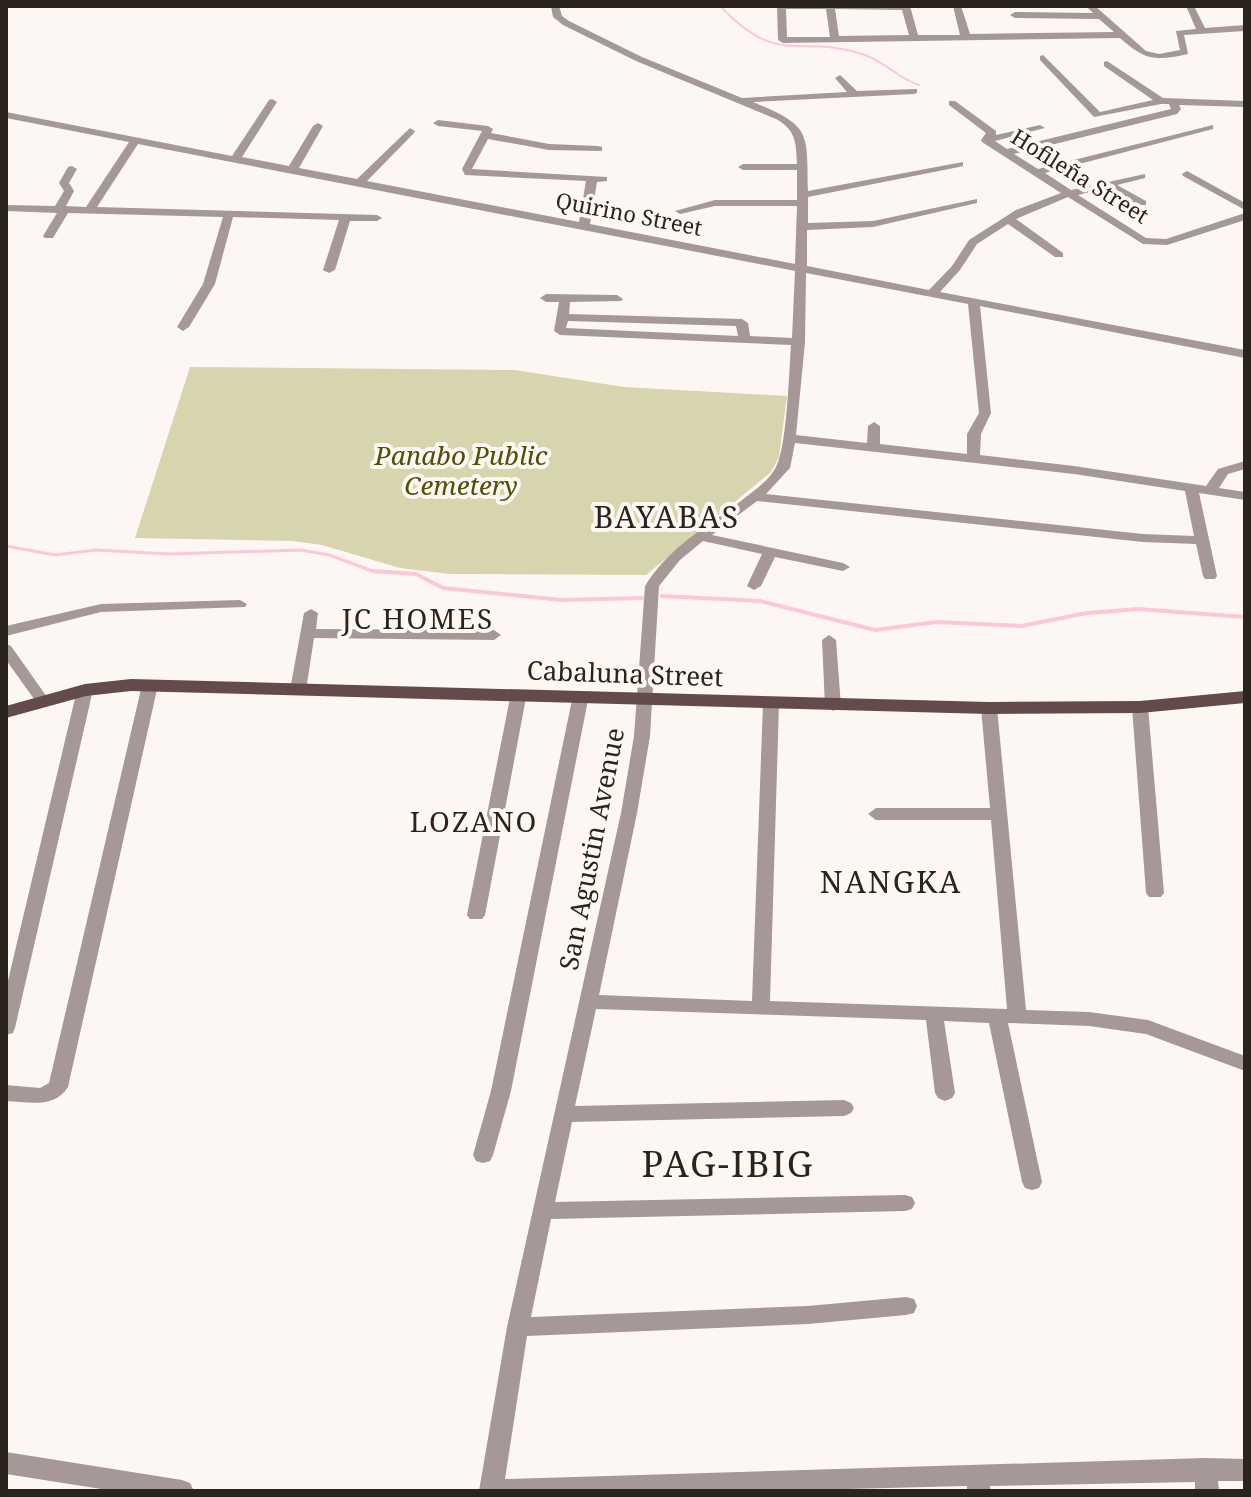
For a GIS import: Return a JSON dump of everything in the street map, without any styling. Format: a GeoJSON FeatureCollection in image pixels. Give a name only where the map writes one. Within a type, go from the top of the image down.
{"type":"FeatureCollection","features":[{"type":"Feature","properties":{"kind":"main road","name":"Cabaluna Street"},"geometry":{"type":"LineString","coordinates":[[6,712],[85,690],[150,685],[580,700],[989,708],[1140,707],[1245,697]]}},
{"type":"Feature","properties":{"kind":"street"},"geometry":{"type":"LineString","coordinates":[[555,6],[558,17],[566,23],[639,59],[739,100],[914,91]]}},
{"type":"Feature","properties":{"kind":"street"},"geometry":{"type":"LineString","coordinates":[[914,38],[906,6],[781,6],[783,40],[1123,35]]}},
{"type":"Feature","properties":{"kind":"street"},"geometry":{"type":"LineString","coordinates":[[830,6],[835,39]]}},
{"type":"Feature","properties":{"kind":"street"},"geometry":{"type":"LineString","coordinates":[[957,6],[966,38]]}},
{"type":"Feature","properties":{"kind":"street"},"geometry":{"type":"LineString","coordinates":[[1090,6],[1145,55],[1159,57],[1185,52],[1179,33],[1245,28]]}},
{"type":"Feature","properties":{"kind":"street"},"geometry":{"type":"LineString","coordinates":[[1190,6],[1202,31]]}},
{"type":"Feature","properties":{"kind":"street"},"geometry":{"type":"LineString","coordinates":[[1022,37],[1013,11],[1100,16]]}},
{"type":"Feature","properties":{"kind":"street"},"geometry":{"type":"LineString","coordinates":[[1043,58],[1098,115],[1161,101]]}},
{"type":"Feature","properties":{"kind":"street"},"geometry":{"type":"LineString","coordinates":[[1107,64],[1161,101],[1174,104],[1245,104]]}},
{"type":"Feature","properties":{"kind":"street"},"geometry":{"type":"LineString","coordinates":[[840,78],[854,94]]}},
{"type":"Feature","properties":{"kind":"street","name":"San Agustin Avenue"},"geometry":{"type":"LineString","coordinates":[[491,1491],[518,1327],[629,813],[645,701],[652,586],[659,574],[754,497],[783,468],[789,438],[799,342],[801,139],[793,125],[739,100]]}},
{"type":"Feature","properties":{"kind":"street"},"geometry":{"type":"LineString","coordinates":[[236,158],[272,102]]}},
{"type":"Feature","properties":{"kind":"street","name":"Hofileña Street"},"geometry":{"type":"LineString","coordinates":[[952,103],[992,133],[985,137],[986,140],[1136,238],[1151,243],[1167,242],[1245,216]]}},
{"type":"Feature","properties":{"kind":"street"},"geometry":{"type":"LineString","coordinates":[[1004,153],[1173,112],[1174,104]]}},
{"type":"Feature","properties":{"kind":"street","name":"Quirino Street"},"geometry":{"type":"LineString","coordinates":[[6,115],[360,182],[470,189],[584,226],[1245,354]]}},
{"type":"Feature","properties":{"kind":"street"},"geometry":{"type":"LineString","coordinates":[[438,123],[488,129],[467,169],[470,189],[598,179],[584,226]]}},
{"type":"Feature","properties":{"kind":"street"},"geometry":{"type":"LineString","coordinates":[[293,169],[318,126]]}},
{"type":"Feature","properties":{"kind":"street"},"geometry":{"type":"LineString","coordinates":[[1035,173],[1209,127]]}},
{"type":"Feature","properties":{"kind":"street"},"geometry":{"type":"LineString","coordinates":[[986,140],[1040,128]]}},
{"type":"Feature","properties":{"kind":"street"},"geometry":{"type":"LineString","coordinates":[[360,182],[410,131]]}},
{"type":"Feature","properties":{"kind":"street"},"geometry":{"type":"LineString","coordinates":[[484,135],[538,146],[598,149]]}},
{"type":"Feature","properties":{"kind":"street"},"geometry":{"type":"LineString","coordinates":[[89,211],[136,139]]}},
{"type":"Feature","properties":{"kind":"street"},"geometry":{"type":"LineString","coordinates":[[680,211],[715,203],[802,199],[959,164]]}},
{"type":"Feature","properties":{"kind":"street"},"geometry":{"type":"LineString","coordinates":[[743,167],[801,167]]}},
{"type":"Feature","properties":{"kind":"street"},"geometry":{"type":"LineString","coordinates":[[49,236],[69,191],[64,183],[72,169]]}},
{"type":"Feature","properties":{"kind":"street"},"geometry":{"type":"LineString","coordinates":[[1187,174],[1245,207]]}},
{"type":"Feature","properties":{"kind":"street"},"geometry":{"type":"LineString","coordinates":[[932,293],[956,268],[973,242],[1033,205],[1141,176]]}},
{"type":"Feature","properties":{"kind":"street"},"geometry":{"type":"LineString","coordinates":[[1109,185],[1142,203]]}},
{"type":"Feature","properties":{"kind":"street"},"geometry":{"type":"LineString","coordinates":[[801,227],[873,224],[973,201]]}},
{"type":"Feature","properties":{"kind":"street"},"geometry":{"type":"LineString","coordinates":[[6,208],[377,218]]}},
{"type":"Feature","properties":{"kind":"street"},"geometry":{"type":"LineString","coordinates":[[183,327],[209,284],[220,236],[229,214]]}},
{"type":"Feature","properties":{"kind":"street"},"geometry":{"type":"LineString","coordinates":[[329,270],[346,217]]}},
{"type":"Feature","properties":{"kind":"street"},"geometry":{"type":"LineString","coordinates":[[1008,219],[1059,255]]}},
{"type":"Feature","properties":{"kind":"street"},"geometry":{"type":"LineString","coordinates":[[546,298],[617,299]]}},
{"type":"Feature","properties":{"kind":"street"},"geometry":{"type":"LineString","coordinates":[[565,298],[560,331],[799,342]]}},
{"type":"Feature","properties":{"kind":"street"},"geometry":{"type":"LineString","coordinates":[[973,460],[974,434],[985,413],[973,318],[974,301]]}},
{"type":"Feature","properties":{"kind":"street"},"geometry":{"type":"LineString","coordinates":[[873,448],[874,426]]}},
{"type":"Feature","properties":{"kind":"street"},"geometry":{"type":"LineString","coordinates":[[789,438],[1074,470],[1245,496]]}},
{"type":"Feature","properties":{"kind":"street"},"geometry":{"type":"LineString","coordinates":[[1212,491],[1215,479],[1225,470],[1245,465]]}},
{"type":"Feature","properties":{"kind":"street"},"geometry":{"type":"LineString","coordinates":[[1191,489],[1210,576]]}},
{"type":"Feature","properties":{"kind":"street"},"geometry":{"type":"LineString","coordinates":[[754,497],[1143,538],[1201,540]]}},
{"type":"Feature","properties":{"kind":"street"},"geometry":{"type":"LineString","coordinates":[[702,537],[843,567]]}},
{"type":"Feature","properties":{"kind":"street"},"geometry":{"type":"LineString","coordinates":[[754,586],[770,552]]}},
{"type":"Feature","properties":{"kind":"street"},"geometry":{"type":"LineString","coordinates":[[6,631],[101,608],[240,604]]}},
{"type":"Feature","properties":{"kind":"street"},"geometry":{"type":"LineString","coordinates":[[298,690],[311,613]]}},
{"type":"Feature","properties":{"kind":"street"},"geometry":{"type":"LineString","coordinates":[[309,633],[494,635]]}},
{"type":"Feature","properties":{"kind":"street"},"geometry":{"type":"LineString","coordinates":[[829,640],[833,706]]}},
{"type":"Feature","properties":{"kind":"street"},"geometry":{"type":"LineString","coordinates":[[6,649],[42,700]]}},
{"type":"Feature","properties":{"kind":"street"},"geometry":{"type":"LineString","coordinates":[[6,1093],[43,1096],[53,1093],[62,1075],[150,685]]}},
{"type":"Feature","properties":{"kind":"street"},"geometry":{"type":"LineString","coordinates":[[6,1028],[85,690]]}},
{"type":"Feature","properties":{"kind":"street"},"geometry":{"type":"LineString","coordinates":[[476,915],[518,698]]}},
{"type":"Feature","properties":{"kind":"street"},"geometry":{"type":"LineString","coordinates":[[483,1155],[501,1091],[580,700]]}},
{"type":"Feature","properties":{"kind":"street"},"geometry":{"type":"LineString","coordinates":[[761,1009],[771,704]]}},
{"type":"Feature","properties":{"kind":"street"},"geometry":{"type":"LineString","coordinates":[[1140,707],[1155,893]]}},
{"type":"Feature","properties":{"kind":"street"},"geometry":{"type":"LineString","coordinates":[[989,708],[1000,814],[1007,1016],[1032,1182]]}},
{"type":"Feature","properties":{"kind":"street"},"geometry":{"type":"LineString","coordinates":[[876,814],[1000,814]]}},
{"type":"Feature","properties":{"kind":"street"},"geometry":{"type":"LineString","coordinates":[[588,1002],[1089,1019],[1148,1027],[1245,1064]]}},
{"type":"Feature","properties":{"kind":"street"},"geometry":{"type":"LineString","coordinates":[[934,1014],[945,1093]]}},
{"type":"Feature","properties":{"kind":"street"},"geometry":{"type":"LineString","coordinates":[[566,1114],[844,1108]]}},
{"type":"Feature","properties":{"kind":"street"},"geometry":{"type":"LineString","coordinates":[[542,1211],[905,1203]]}},
{"type":"Feature","properties":{"kind":"street"},"geometry":{"type":"LineString","coordinates":[[518,1327],[808,1315],[906,1306]]}},
{"type":"Feature","properties":{"kind":"street"},"geometry":{"type":"LineString","coordinates":[[6,1463],[182,1491]]}},
{"type":"Feature","properties":{"kind":"street"},"geometry":{"type":"LineString","coordinates":[[491,1491],[1206,1480],[1245,1470]]}},
{"type":"Feature","properties":{"kind":"green space","name":"Panabo Public Cemetery"},"geometry":{"type":"Polygon","coordinates":[[[190,367],[515,370],[624,387],[787,396],[779,457],[771,472],[646,575],[449,574],[400,568],[322,545],[292,541],[135,538],[190,367]]]}},
{"type":"Feature","properties":{"kind":"waterway"},"geometry":{"type":"LineString","coordinates":[[720,6],[741,26],[775,44],[842,49],[865,55],[919,85]]}},
{"type":"Feature","properties":{"kind":"waterway"},"geometry":{"type":"LineString","coordinates":[[6,546],[55,555],[96,550],[170,554],[301,550],[329,555],[375,572],[401,573]]}},
{"type":"Feature","properties":{"kind":"waterway"},"geometry":{"type":"LineString","coordinates":[[373,571],[401,573]]}},
{"type":"Feature","properties":{"kind":"waterway"},"geometry":{"type":"LineString","coordinates":[[401,573],[416,574],[443,588],[562,600],[642,598]]}},
{"type":"Feature","properties":{"kind":"waterway"},"geometry":{"type":"LineString","coordinates":[[662,596],[760,601],[875,630],[937,622],[1021,626],[1087,613],[1138,609],[1245,617]]}},
{"type":"Feature","properties":{"kind":"district","name":"BAYABAS"},"geometry":{"type":"Point","coordinates":[667,518]}},
{"type":"Feature","properties":{"kind":"district","name":"JC HOMES"},"geometry":{"type":"Point","coordinates":[418,619]}},
{"type":"Feature","properties":{"kind":"district","name":"LOZANO"},"geometry":{"type":"Point","coordinates":[474,822]}},
{"type":"Feature","properties":{"kind":"district","name":"NANGKA"},"geometry":{"type":"Point","coordinates":[891,883]}},
{"type":"Feature","properties":{"kind":"district","name":"PAG-IBIG"},"geometry":{"type":"Point","coordinates":[728,1164]}}]}
